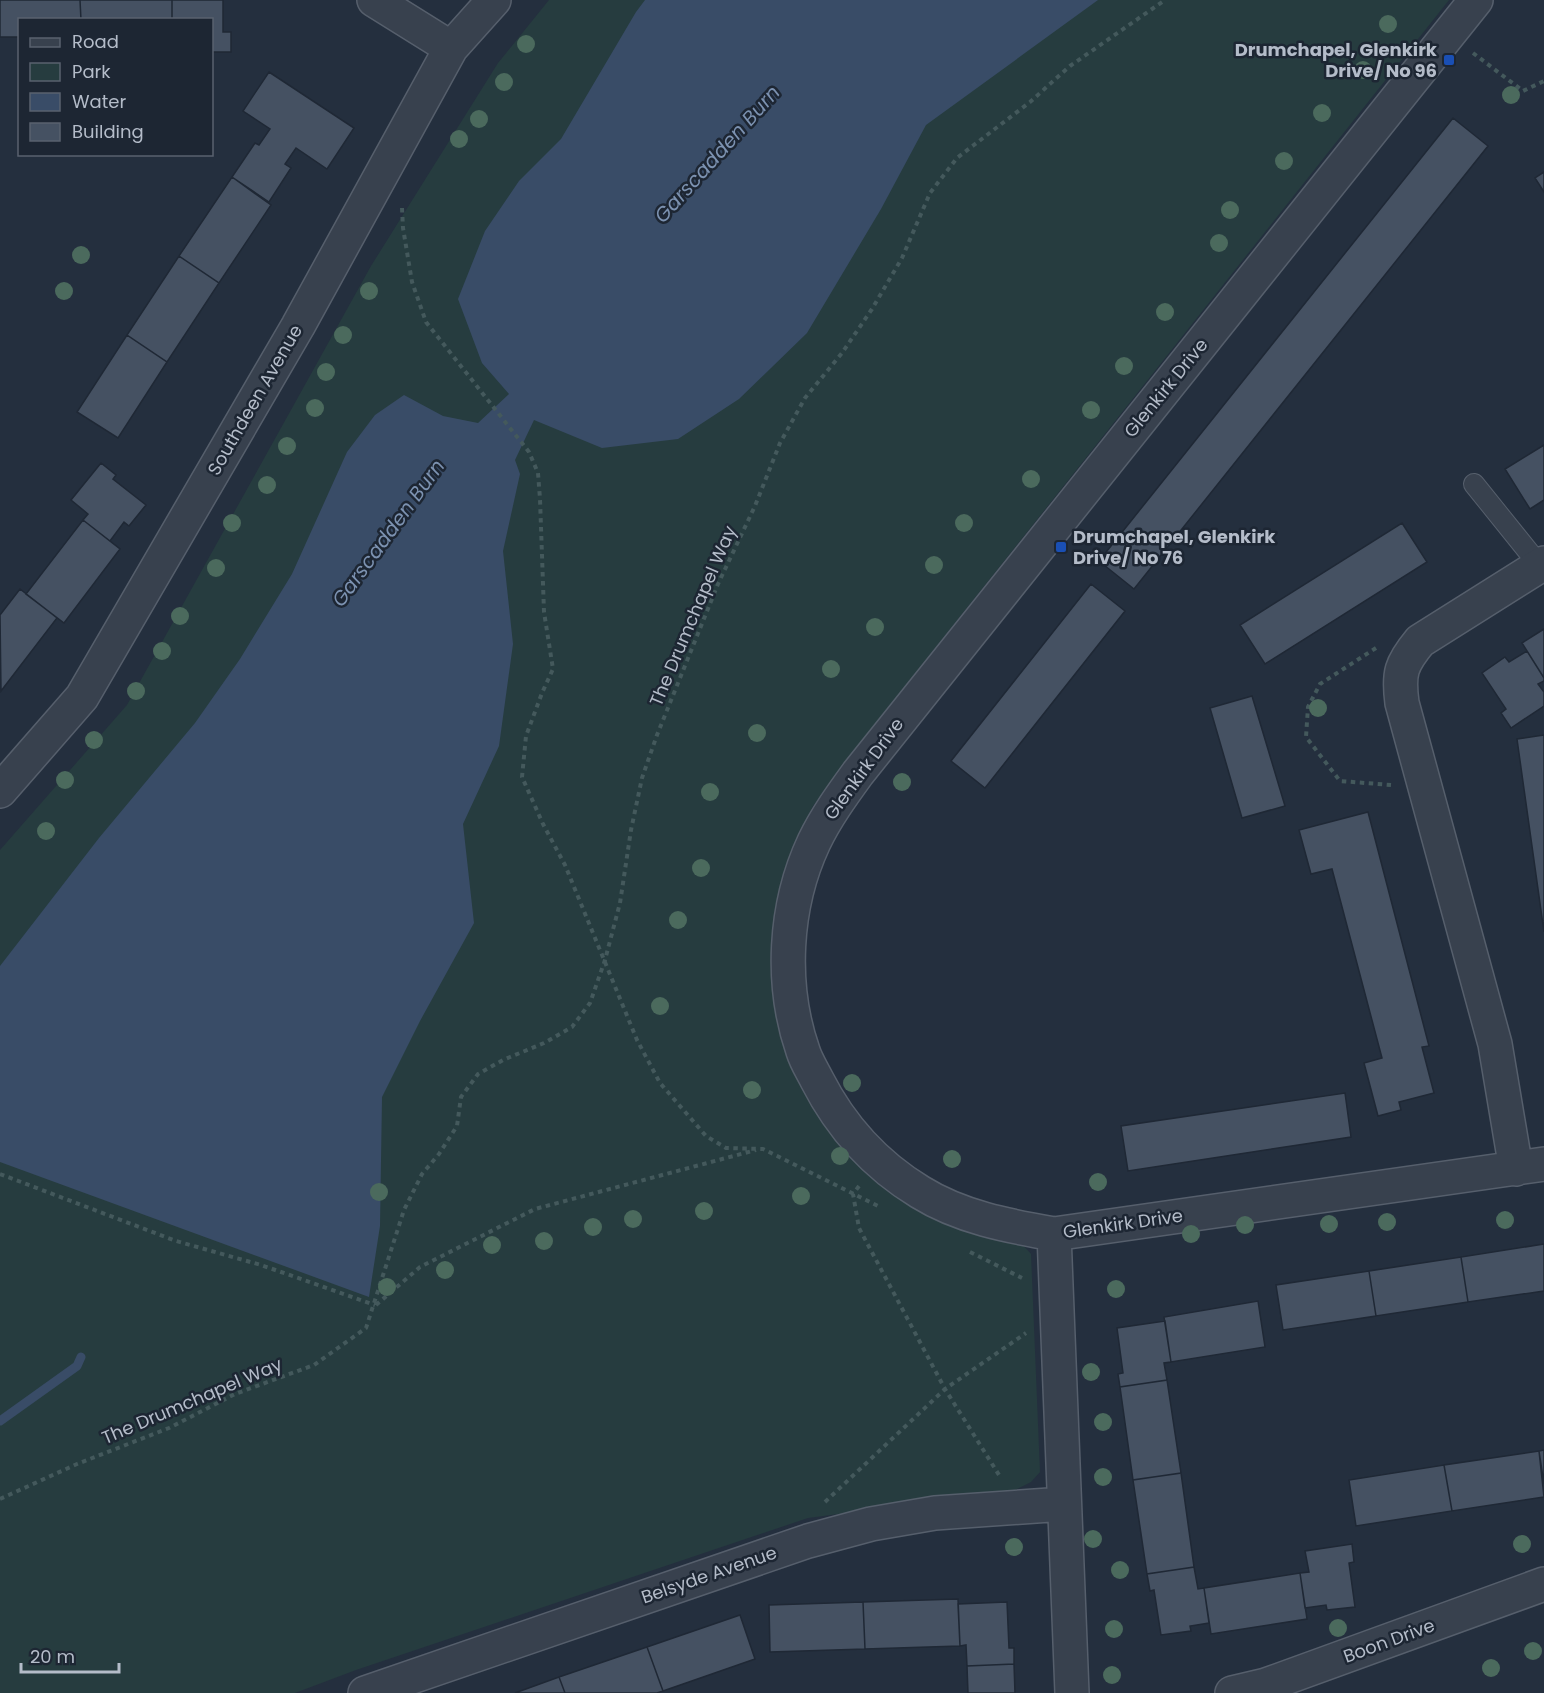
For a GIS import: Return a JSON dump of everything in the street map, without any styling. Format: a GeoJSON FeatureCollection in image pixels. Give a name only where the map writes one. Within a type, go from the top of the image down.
{"type":"FeatureCollection","features":[{"type":"Feature","properties":{"kind":"street"},"geometry":{"type":"LineString","coordinates":[[374,0],[451,48]]}},
{"type":"Feature","properties":{"kind":"street","name":"Southdeen Avenue"},"geometry":{"type":"LineString","coordinates":[[0,791],[82,697],[298,326],[451,48],[494,0]]}},
{"type":"Feature","properties":{"kind":"street","name":"Glenkirk Drive"},"geometry":{"type":"LineString","coordinates":[[1476,0],[833,807],[813,843],[797,890],[789,941],[790,1001],[803,1053],[827,1099],[851,1133],[875,1160],[921,1193],[958,1212],[1010,1227],[1054,1234],[1530,1166]]}},
{"type":"Feature","properties":{"kind":"street"},"geometry":{"type":"LineString","coordinates":[[1530,1166],[1425,788],[1402,703],[1399,682],[1405,660],[1420,641],[1542,564]]}},
{"type":"Feature","properties":{"kind":"street"},"geometry":{"type":"LineString","coordinates":[[1054,1234],[1072,1693]]}},
{"type":"Feature","properties":{"kind":"street","name":"Belsyde Avenue"},"geometry":{"type":"LineString","coordinates":[[365,1693],[808,1541],[871,1524],[935,1513],[1064,1504]]}},
{"type":"Feature","properties":{"kind":"street","name":"Boon Drive"},"geometry":{"type":"LineString","coordinates":[[1232,1693],[1266,1685],[1544,1584]]}},
{"type":"Feature","properties":{"kind":"lane"},"geometry":{"type":"LineString","coordinates":[[1474,484],[1542,564]]}},
{"type":"Feature","properties":{"kind":"path","name":"The Drumchapel Way"},"geometry":{"type":"LineString","coordinates":[[0,1499],[77,1464],[170,1428],[234,1394],[314,1365],[366,1328],[404,1210],[423,1174],[457,1126],[461,1097],[478,1074],[572,1028],[590,1003],[605,960],[620,903],[631,830],[642,778],[657,735],[718,584],[755,506],[780,444],[805,398],[843,352],[872,309],[902,258],[930,193],[957,158],[1030,102],[1070,66],[1165,0]]}},
{"type":"Feature","properties":{"kind":"path"},"geometry":{"type":"LineString","coordinates":[[1449,34],[1523,91],[1544,81]]}},
{"type":"Feature","properties":{"kind":"path"},"geometry":{"type":"LineString","coordinates":[[0,1174],[176,1241],[261,1265],[375,1305],[420,1267],[535,1209],[763,1149],[726,1148],[706,1136],[660,1083],[637,1040],[565,865],[522,777],[526,736],[553,669],[544,612],[538,473],[529,452],[426,322],[412,282],[402,207]]}},
{"type":"Feature","properties":{"kind":"path"},"geometry":{"type":"LineString","coordinates":[[1412,651],[1383,646],[1372,649],[1320,684],[1308,707],[1306,737],[1340,781],[1425,788]]}},
{"type":"Feature","properties":{"kind":"path"},"geometry":{"type":"LineString","coordinates":[[875,1160],[853,1194],[859,1228],[945,1389],[1019,1506]]}},
{"type":"Feature","properties":{"kind":"path"},"geometry":{"type":"LineString","coordinates":[[808,1541],[808,1518],[945,1389],[1056,1312]]}},
{"type":"Feature","properties":{"kind":"green space"},"geometry":{"type":"Polygon","coordinates":[[[549,0],[1449,0],[859,744],[813,806],[792,850],[777,905],[772,956],[779,1017],[815,1106],[1023,1245],[1031,1254],[1040,1472],[1031,1482],[1013,1491],[808,1518],[356,1670],[295,1693],[0,1693],[0,850],[127,705],[371,266],[498,63],[549,0]]]}},
{"type":"Feature","properties":{"kind":"water"},"geometry":{"type":"Polygon","coordinates":[[[645,0],[1098,0],[926,125],[881,209],[807,333],[739,399],[678,439],[602,448],[534,420],[515,460],[520,474],[503,551],[513,644],[499,746],[463,824],[474,923],[420,1021],[382,1097],[380,1226],[369,1297],[0,1162],[0,966],[99,838],[195,723],[240,659],[292,574],[347,452],[375,415],[404,395],[443,416],[478,423],[509,394],[482,363],[458,299],[485,231],[519,181],[561,139],[645,0]]]}},
{"type":"Feature","properties":{"kind":"building"},"geometry":{"type":"Polygon","coordinates":[[[0,0],[80,0],[81,18],[18,18],[18,37],[0,37],[0,0]]]}},
{"type":"Feature","properties":{"kind":"building"},"geometry":{"type":"Polygon","coordinates":[[[80,0],[172,0],[172,18],[81,18],[80,0]]]}},
{"type":"Feature","properties":{"kind":"building"},"geometry":{"type":"Polygon","coordinates":[[[172,0],[223,0],[223,32],[231,32],[231,52],[213,52],[213,18],[172,18],[172,0]]]}},
{"type":"Feature","properties":{"kind":"building"},"geometry":{"type":"Polygon","coordinates":[[[269,72],[354,128],[327,169],[296,148],[285,164],[291,168],[269,202],[232,177],[255,143],[259,145],[270,129],[243,111],[269,72]]]}},
{"type":"Feature","properties":{"kind":"building"},"geometry":{"type":"Polygon","coordinates":[[[1453,118],[1488,146],[1134,589],[1099,561],[1453,118]]]}},
{"type":"Feature","properties":{"kind":"building"},"geometry":{"type":"Polygon","coordinates":[[[1544,172],[1544,192],[1535,178],[1544,172]]]}},
{"type":"Feature","properties":{"kind":"building"},"geometry":{"type":"Polygon","coordinates":[[[232,177],[271,205],[219,283],[179,256],[232,177]]]}},
{"type":"Feature","properties":{"kind":"building"},"geometry":{"type":"Polygon","coordinates":[[[179,256],[219,283],[167,362],[127,335],[179,256]]]}},
{"type":"Feature","properties":{"kind":"building"},"geometry":{"type":"Polygon","coordinates":[[[127,335],[167,362],[118,438],[77,412],[127,335]]]}},
{"type":"Feature","properties":{"kind":"building"},"geometry":{"type":"Polygon","coordinates":[[[1544,445],[1544,500],[1530,509],[1505,469],[1544,445]]]}},
{"type":"Feature","properties":{"kind":"building"},"geometry":{"type":"Polygon","coordinates":[[[101,463],[116,475],[113,479],[146,505],[129,526],[124,522],[110,541],[83,520],[88,514],[71,500],[101,463]]]}},
{"type":"Feature","properties":{"kind":"building"},"geometry":{"type":"Polygon","coordinates":[[[83,520],[120,549],[64,623],[26,594],[83,520]]]}},
{"type":"Feature","properties":{"kind":"building"},"geometry":{"type":"Polygon","coordinates":[[[1402,523],[1427,562],[1265,664],[1240,625],[1402,523]]]}},
{"type":"Feature","properties":{"kind":"building"},"geometry":{"type":"Polygon","coordinates":[[[1091,584],[1125,611],[985,788],[951,761],[1091,584]]]}},
{"type":"Feature","properties":{"kind":"building"},"geometry":{"type":"Polygon","coordinates":[[[20,589],[57,618],[1,691],[0,615],[20,589]]]}},
{"type":"Feature","properties":{"kind":"building"},"geometry":{"type":"Polygon","coordinates":[[[1544,629],[1544,678],[1522,643],[1544,629]]]}},
{"type":"Feature","properties":{"kind":"building"},"geometry":{"type":"Polygon","coordinates":[[[1527,651],[1544,678],[1544,681],[1538,684],[1544,692],[1544,706],[1511,728],[1501,713],[1506,709],[1482,673],[1505,657],[1509,662],[1527,651]]]}},
{"type":"Feature","properties":{"kind":"building"},"geometry":{"type":"Polygon","coordinates":[[[1252,696],[1285,806],[1242,818],[1210,708],[1252,696]]]}},
{"type":"Feature","properties":{"kind":"building"},"geometry":{"type":"Polygon","coordinates":[[[1544,735],[1544,932],[1517,739],[1544,735]]]}},
{"type":"Feature","properties":{"kind":"building"},"geometry":{"type":"Polygon","coordinates":[[[1368,812],[1429,1046],[1422,1047],[1434,1093],[1399,1102],[1401,1110],[1378,1116],[1364,1063],[1382,1058],[1332,869],[1311,874],[1299,830],[1368,812]]]}},
{"type":"Feature","properties":{"kind":"building"},"geometry":{"type":"Polygon","coordinates":[[[1345,1093],[1351,1137],[1128,1171],[1121,1126],[1345,1093]]]}},
{"type":"Feature","properties":{"kind":"building"},"geometry":{"type":"Polygon","coordinates":[[[1544,1244],[1544,1291],[1468,1302],[1461,1257],[1544,1244]]]}},
{"type":"Feature","properties":{"kind":"building"},"geometry":{"type":"Polygon","coordinates":[[[1461,1257],[1468,1302],[1376,1316],[1369,1271],[1461,1257]]]}},
{"type":"Feature","properties":{"kind":"building"},"geometry":{"type":"Polygon","coordinates":[[[1369,1271],[1376,1316],[1283,1330],[1276,1285],[1369,1271]]]}},
{"type":"Feature","properties":{"kind":"building"},"geometry":{"type":"Polygon","coordinates":[[[1258,1301],[1265,1347],[1171,1362],[1164,1317],[1258,1301]]]}},
{"type":"Feature","properties":{"kind":"building"},"geometry":{"type":"Polygon","coordinates":[[[1165,1321],[1171,1362],[1164,1363],[1167,1380],[1120,1387],[1118,1374],[1123,1373],[1117,1328],[1165,1321]]]}},
{"type":"Feature","properties":{"kind":"building"},"geometry":{"type":"Polygon","coordinates":[[[1167,1380],[1181,1473],[1133,1480],[1120,1387],[1167,1380]]]}},
{"type":"Feature","properties":{"kind":"building"},"geometry":{"type":"Polygon","coordinates":[[[1544,1450],[1544,1484],[1539,1451],[1544,1450]]]}},
{"type":"Feature","properties":{"kind":"building"},"geometry":{"type":"Polygon","coordinates":[[[1539,1451],[1544,1497],[1452,1511],[1444,1465],[1539,1451]]]}},
{"type":"Feature","properties":{"kind":"building"},"geometry":{"type":"Polygon","coordinates":[[[1444,1465],[1452,1511],[1356,1526],[1349,1480],[1444,1465]]]}},
{"type":"Feature","properties":{"kind":"building"},"geometry":{"type":"Polygon","coordinates":[[[1181,1473],[1194,1567],[1147,1574],[1133,1480],[1181,1473]]]}},
{"type":"Feature","properties":{"kind":"building"},"geometry":{"type":"Polygon","coordinates":[[[1352,1544],[1354,1562],[1349,1563],[1355,1607],[1327,1610],[1326,1605],[1305,1608],[1300,1573],[1309,1572],[1305,1551],[1352,1544]]]}},
{"type":"Feature","properties":{"kind":"building"},"geometry":{"type":"Polygon","coordinates":[[[1194,1567],[1198,1589],[1204,1588],[1209,1623],[1190,1626],[1191,1631],[1161,1635],[1154,1590],[1150,1591],[1147,1574],[1194,1567]]]}},
{"type":"Feature","properties":{"kind":"building"},"geometry":{"type":"Polygon","coordinates":[[[1300,1573],[1307,1619],[1211,1634],[1204,1588],[1300,1573]]]}},
{"type":"Feature","properties":{"kind":"building"},"geometry":{"type":"Polygon","coordinates":[[[958,1599],[960,1646],[865,1649],[863,1602],[958,1599]]]}},
{"type":"Feature","properties":{"kind":"building"},"geometry":{"type":"Polygon","coordinates":[[[863,1602],[865,1649],[770,1652],[769,1605],[863,1602]]]}},
{"type":"Feature","properties":{"kind":"building"},"geometry":{"type":"Polygon","coordinates":[[[1007,1602],[1009,1648],[1014,1648],[1014,1664],[967,1666],[966,1645],[960,1646],[958,1604],[1007,1602]]]}},
{"type":"Feature","properties":{"kind":"building"},"geometry":{"type":"Polygon","coordinates":[[[740,1615],[755,1659],[663,1691],[647,1647],[740,1615]]]}},
{"type":"Feature","properties":{"kind":"building"},"geometry":{"type":"Polygon","coordinates":[[[647,1647],[663,1691],[657,1693],[565,1693],[559,1677],[647,1647]]]}},
{"type":"Feature","properties":{"kind":"building"},"geometry":{"type":"Polygon","coordinates":[[[1014,1664],[1015,1693],[968,1693],[967,1666],[1014,1664]]]}},
{"type":"Feature","properties":{"kind":"building"},"geometry":{"type":"Polygon","coordinates":[[[559,1677],[565,1693],[515,1693],[559,1677]]]}},
{"type":"Feature","properties":{"kind":"waterway","name":"Garscadden Burn"},"geometry":{"type":"LineString","coordinates":[[0,1421],[77,1366],[81,1357]]}},
{"type":"Feature","properties":{"kind":"place","name":"Drumchapel, Glenkirk Drive/ No 96"},"geometry":{"type":"Point","coordinates":[1449,60]}},
{"type":"Feature","properties":{"kind":"place","name":"Drumchapel, Glenkirk Drive/ No 76"},"geometry":{"type":"Point","coordinates":[1061,547]}}]}
